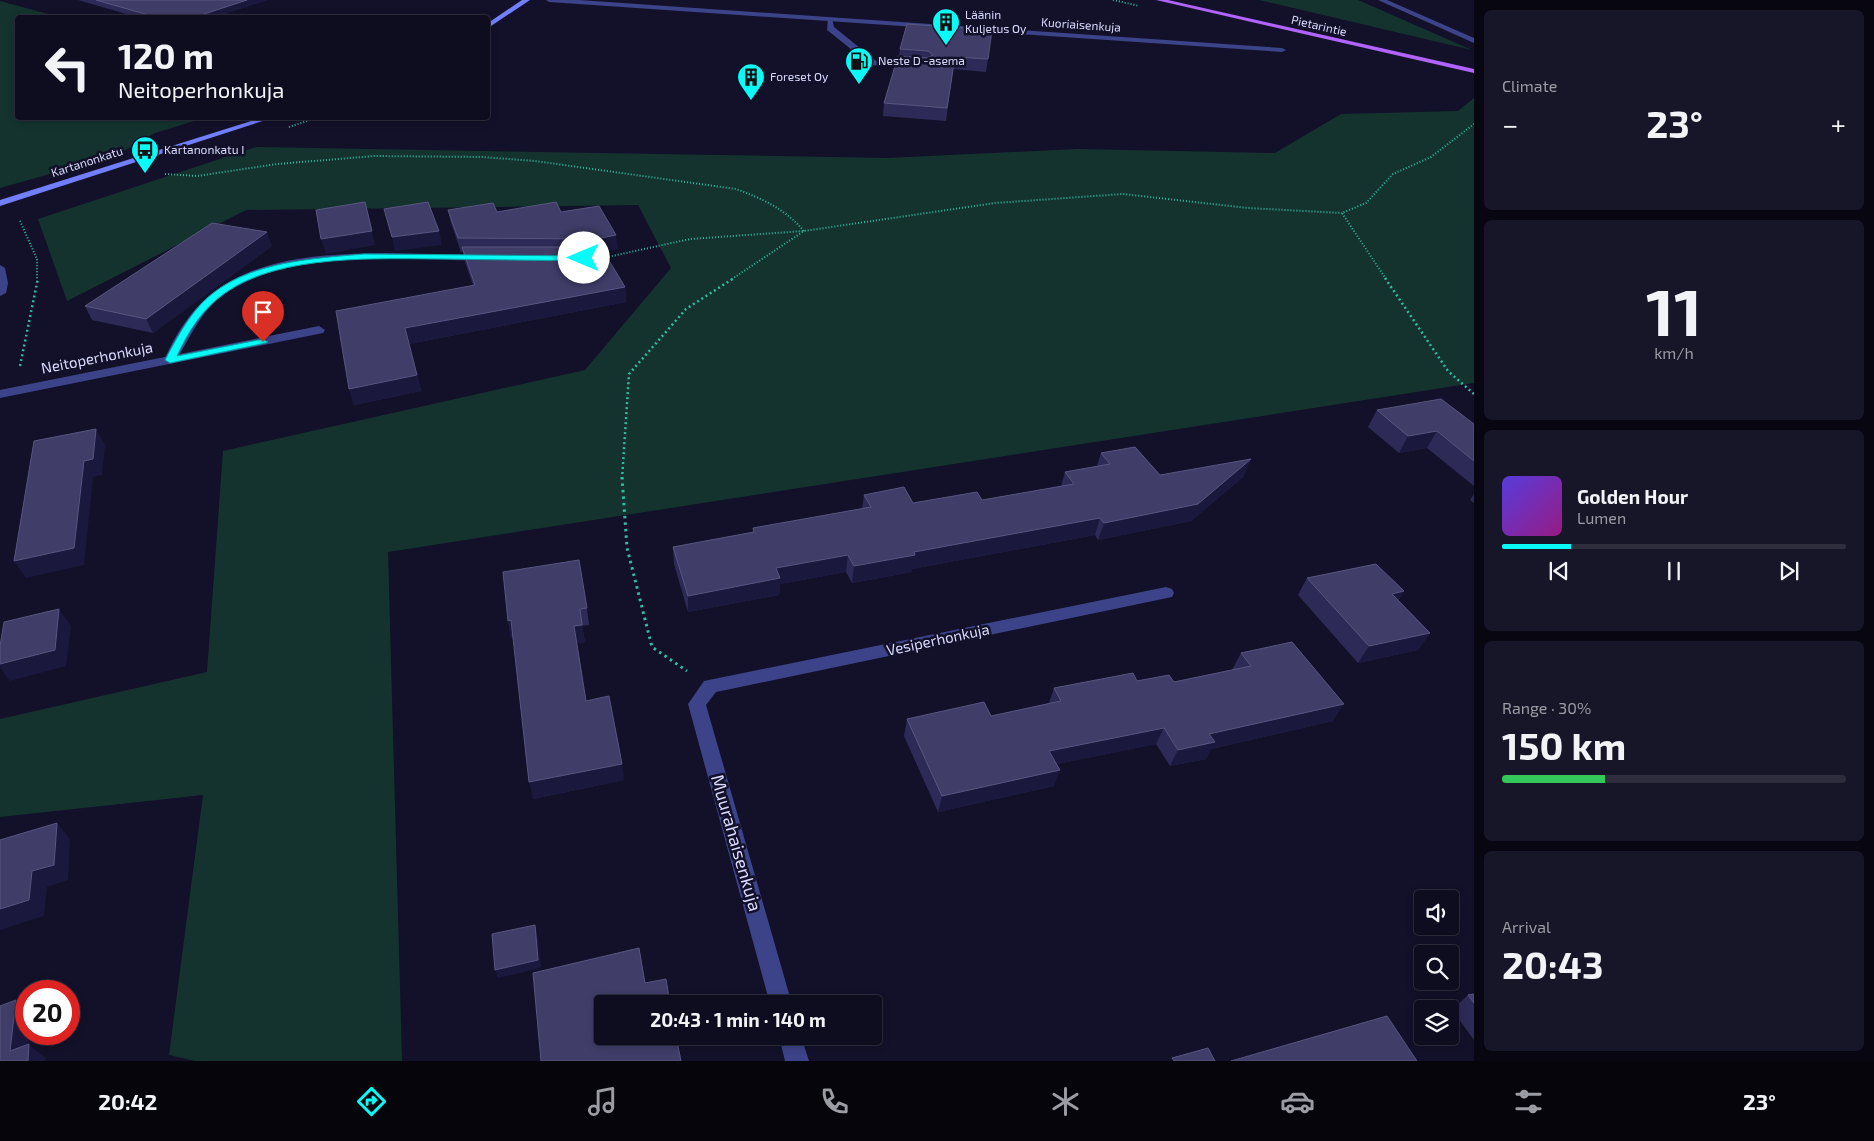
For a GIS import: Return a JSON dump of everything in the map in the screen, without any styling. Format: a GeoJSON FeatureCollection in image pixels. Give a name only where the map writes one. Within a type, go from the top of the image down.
{"type":"FeatureCollection","features":[{"type":"Feature","properties":{"kind":"main road"},"geometry":{"type":"LineString","coordinates":[[490,25],[527,0]]}},
{"type":"Feature","properties":{"kind":"main road","name":"Pietarintie"},"geometry":{"type":"LineString","coordinates":[[1159,0],[1474,71]]}},
{"type":"Feature","properties":{"kind":"main road","name":"Kartanonkatu"},"geometry":{"type":"LineString","coordinates":[[0,203],[262,120]]}},
{"type":"Feature","properties":{"kind":"street","name":"Kuoriaisenkuja"},"geometry":{"type":"LineString","coordinates":[[549,0],[1282,50]]}},
{"type":"Feature","properties":{"kind":"street"},"geometry":{"type":"LineString","coordinates":[[1381,0],[1474,41]]}},
{"type":"Feature","properties":{"kind":"street"},"geometry":{"type":"LineString","coordinates":[[830,19],[830,28],[874,63],[926,67]]}},
{"type":"Feature","properties":{"kind":"street"},"geometry":{"type":"LineString","coordinates":[[170,360],[181,338],[199,312],[216,296],[246,278],[275,268],[322,260],[364,256],[499,258]]}},
{"type":"Feature","properties":{"kind":"street"},"geometry":{"type":"LineString","coordinates":[[0,268],[2,283],[0,293]]}},
{"type":"Feature","properties":{"kind":"street","name":"Neitoperhonkuja"},"geometry":{"type":"LineString","coordinates":[[0,394],[319,330]]}},
{"type":"Feature","properties":{"kind":"street","name":"Vesiperhonkuja"},"geometry":{"type":"LineString","coordinates":[[710,686],[1166,594]]}},
{"type":"Feature","properties":{"kind":"street","name":"Muurahaisenkuja"},"geometry":{"type":"LineString","coordinates":[[710,686],[697,704],[778,995]]}},
{"type":"Feature","properties":{"kind":"street"},"geometry":{"type":"LineString","coordinates":[[793,1045],[797,1061]]}},
{"type":"Feature","properties":{"kind":"path"},"geometry":{"type":"LineString","coordinates":[[601,258],[690,240],[804,231],[995,203],[1123,194],[1248,208],[1342,213],[1366,203],[1393,174],[1431,157],[1474,124]]}},
{"type":"Feature","properties":{"kind":"path"},"geometry":{"type":"LineString","coordinates":[[159,173],[197,176],[277,164],[374,156],[482,156],[535,161],[736,189],[767,201],[792,217],[804,231]]}},
{"type":"Feature","properties":{"kind":"path"},"geometry":{"type":"LineString","coordinates":[[1342,213],[1448,371],[1474,394]]}},
{"type":"Feature","properties":{"kind":"path"},"geometry":{"type":"LineString","coordinates":[[14,391],[38,275],[37,259],[16,214]]}},
{"type":"Feature","properties":{"kind":"path"},"geometry":{"type":"LineString","coordinates":[[710,686],[652,647],[627,548],[622,476],[629,374],[686,309],[804,231]]}},
{"type":"Feature","properties":{"kind":"green space"},"geometry":{"type":"Polygon","coordinates":[[[1259,0],[1358,0],[1472,50],[1259,0]]]}},
{"type":"Feature","properties":{"kind":"green space"},"geometry":{"type":"Polygon","coordinates":[[[0,1],[52,15],[15,15],[15,120],[197,120],[155,133],[117,155],[0,188],[0,1]]]}},
{"type":"Feature","properties":{"kind":"green space"},"geometry":{"type":"Polygon","coordinates":[[[1474,98],[1474,383],[388,552],[402,1061],[195,1061],[169,1055],[203,795],[0,817],[0,719],[207,672],[223,451],[585,370],[671,268],[638,205],[246,210],[67,301],[38,219],[256,147],[887,158],[1078,149],[1275,153],[1341,114],[1458,111],[1474,98]]]}},
{"type":"Feature","properties":{"kind":"building"},"geometry":{"type":"Polygon","coordinates":[[[96,0],[247,0],[201,15],[148,15],[96,0]]]}},
{"type":"Feature","properties":{"kind":"building"},"geometry":{"type":"Polygon","coordinates":[[[907,24],[992,30],[988,59],[955,57],[947,108],[884,103],[898,56],[927,58],[933,55],[928,51],[900,49],[907,24]]]}},
{"type":"Feature","properties":{"kind":"building"},"geometry":{"type":"Polygon","coordinates":[[[365,202],[372,231],[321,239],[316,210],[365,202]]]}},
{"type":"Feature","properties":{"kind":"building"},"geometry":{"type":"Polygon","coordinates":[[[428,202],[439,231],[392,237],[384,209],[428,202]]]}},
{"type":"Feature","properties":{"kind":"building"},"geometry":{"type":"Polygon","coordinates":[[[556,202],[561,212],[599,206],[616,235],[596,239],[458,238],[448,210],[493,203],[497,212],[556,202]]]}},
{"type":"Feature","properties":{"kind":"building"},"geometry":{"type":"Polygon","coordinates":[[[212,223],[267,232],[146,319],[85,306],[212,223]]]}},
{"type":"Feature","properties":{"kind":"building"},"geometry":{"type":"Polygon","coordinates":[[[462,247],[601,247],[625,287],[405,328],[417,375],[349,389],[336,311],[475,285],[462,247]]]}},
{"type":"Feature","properties":{"kind":"building"},"geometry":{"type":"Polygon","coordinates":[[[1441,399],[1474,424],[1474,461],[1437,431],[1408,436],[1377,410],[1441,399]]]}},
{"type":"Feature","properties":{"kind":"building"},"geometry":{"type":"Polygon","coordinates":[[[96,429],[93,459],[84,461],[74,548],[14,561],[34,441],[96,429]]]}},
{"type":"Feature","properties":{"kind":"building"},"geometry":{"type":"Polygon","coordinates":[[[1135,447],[1160,475],[1251,459],[1198,504],[1104,523],[1100,518],[914,552],[915,555],[854,566],[848,555],[776,568],[780,578],[688,596],[673,547],[754,532],[753,528],[871,507],[864,495],[904,487],[913,503],[977,492],[982,500],[1074,484],[1065,472],[1110,464],[1101,453],[1135,447]]]}},
{"type":"Feature","properties":{"kind":"building"},"geometry":{"type":"Polygon","coordinates":[[[579,560],[587,608],[580,609],[582,625],[574,626],[586,701],[609,696],[622,764],[529,782],[511,620],[508,621],[503,572],[579,560]]]}},
{"type":"Feature","properties":{"kind":"building"},"geometry":{"type":"Polygon","coordinates":[[[1376,564],[1404,591],[1392,594],[1430,633],[1369,646],[1307,578],[1376,564]]]}},
{"type":"Feature","properties":{"kind":"building"},"geometry":{"type":"Polygon","coordinates":[[[59,609],[55,650],[0,664],[0,646],[4,622],[59,609]]]}},
{"type":"Feature","properties":{"kind":"building"},"geometry":{"type":"Polygon","coordinates":[[[1292,642],[1344,704],[1209,734],[1215,742],[1178,750],[1164,728],[1049,751],[1060,770],[942,796],[907,719],[984,702],[991,716],[1061,701],[1054,688],[1133,673],[1137,681],[1169,675],[1174,682],[1251,666],[1241,653],[1292,642]]]}},
{"type":"Feature","properties":{"kind":"building"},"geometry":{"type":"Polygon","coordinates":[[[57,823],[54,865],[32,871],[29,900],[0,909],[0,840],[57,823]]]}},
{"type":"Feature","properties":{"kind":"building"},"geometry":{"type":"Polygon","coordinates":[[[535,925],[538,960],[495,970],[492,934],[535,925]]]}},
{"type":"Feature","properties":{"kind":"building"},"geometry":{"type":"Polygon","coordinates":[[[639,948],[645,983],[666,979],[669,995],[594,995],[594,1045],[678,1045],[681,1061],[541,1061],[533,973],[639,948]]]}},
{"type":"Feature","properties":{"kind":"building"},"geometry":{"type":"Polygon","coordinates":[[[1474,994],[1474,1003],[1468,995],[1474,994]]]}},
{"type":"Feature","properties":{"kind":"building"},"geometry":{"type":"Polygon","coordinates":[[[15,1000],[10,1051],[29,1045],[28,1061],[0,1061],[0,1006],[15,1000]]]}},
{"type":"Feature","properties":{"kind":"building"},"geometry":{"type":"Polygon","coordinates":[[[1387,1016],[1417,1061],[1231,1061],[1387,1016]]]}},
{"type":"Feature","properties":{"kind":"building"},"geometry":{"type":"Polygon","coordinates":[[[1208,1048],[1215,1061],[1174,1061],[1172,1058],[1208,1048]]]}},
{"type":"Feature","properties":{"kind":"place","name":"Läänin Kuljetus Oy"},"geometry":{"type":"Point","coordinates":[946,46]}},
{"type":"Feature","properties":{"kind":"place","name":"Neste D -asema"},"geometry":{"type":"Point","coordinates":[859,85]}},
{"type":"Feature","properties":{"kind":"place","name":"Foreset Oy"},"geometry":{"type":"Point","coordinates":[751,101]}},
{"type":"Feature","properties":{"kind":"place","name":"Kartanonkatu I"},"geometry":{"type":"Point","coordinates":[145,174]}},
{"type":"Feature","properties":{"kind":"route"},"geometry":{"type":"LineString","coordinates":[[263,342],[170,360],[181,338],[199,312],[222,291],[246,278],[275,268],[299,263],[364,256],[584,258]]}}]}
